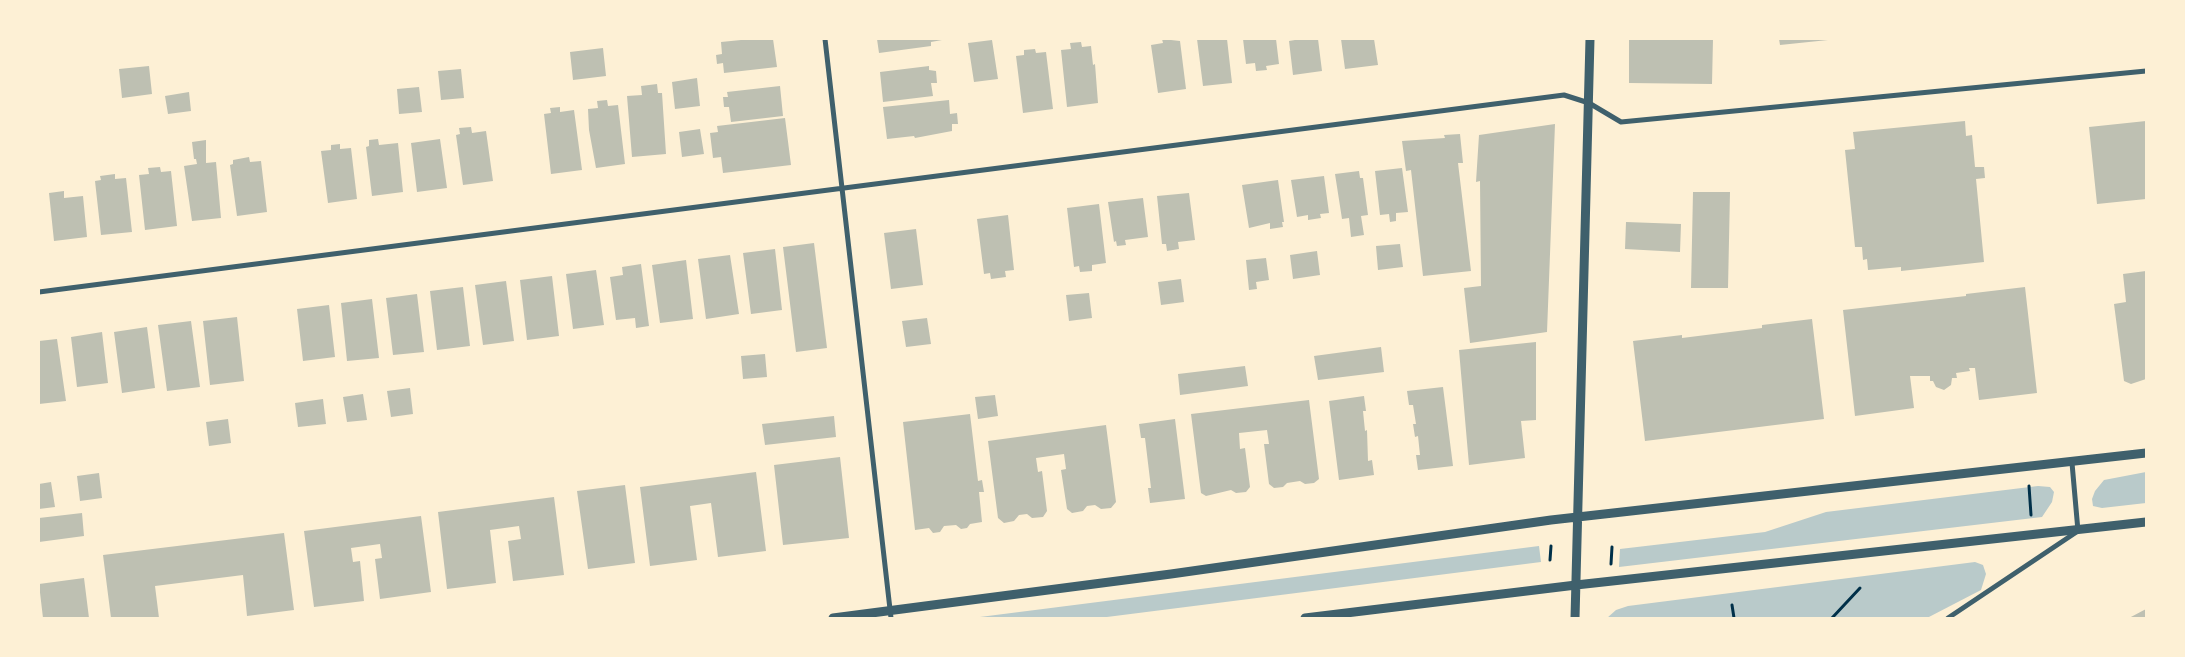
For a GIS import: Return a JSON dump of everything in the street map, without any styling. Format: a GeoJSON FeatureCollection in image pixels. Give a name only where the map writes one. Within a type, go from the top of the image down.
{"type":"FeatureCollection","features":[{"type":"Feature","properties":{"kind":"street"},"geometry":{"type":"LineString","coordinates":[[825,39],[891,615]]}},
{"type":"Feature","properties":{"kind":"street"},"geometry":{"type":"LineString","coordinates":[[1575,618],[1590,39]]}},
{"type":"Feature","properties":{"kind":"street"},"geometry":{"type":"LineString","coordinates":[[39,292],[1564,95],[1589,103],[1621,122],[2146,71]]}},
{"type":"Feature","properties":{"kind":"street"},"geometry":{"type":"LineString","coordinates":[[834,618],[891,615],[1578,517],[2146,454]]}},
{"type":"Feature","properties":{"kind":"street"},"geometry":{"type":"LineString","coordinates":[[2072,463],[2078,531]]}},
{"type":"Feature","properties":{"kind":"street"},"geometry":{"type":"LineString","coordinates":[[1305,618],[1576,585],[2146,522]]}},
{"type":"Feature","properties":{"kind":"street"},"geometry":{"type":"LineString","coordinates":[[1948,618],[2078,531]]}},
{"type":"Feature","properties":{"kind":"path"},"geometry":{"type":"LineString","coordinates":[[2029,486],[2030,515]]}},
{"type":"Feature","properties":{"kind":"path"},"geometry":{"type":"LineString","coordinates":[[1550,560],[1551,546]]}},
{"type":"Feature","properties":{"kind":"path"},"geometry":{"type":"LineString","coordinates":[[1612,547],[1612,564]]}},
{"type":"Feature","properties":{"kind":"path"},"geometry":{"type":"LineString","coordinates":[[1832,618],[1860,588]]}},
{"type":"Feature","properties":{"kind":"path"},"geometry":{"type":"LineString","coordinates":[[1732,605],[1734,618]]}},
{"type":"Feature","properties":{"kind":"shaded area"},"geometry":{"type":"Polygon","coordinates":[[[2146,472],[2146,503],[2102,508],[2093,506],[2092,499],[2095,491],[2104,480],[2146,472]]]}},
{"type":"Feature","properties":{"kind":"shaded area"},"geometry":{"type":"Polygon","coordinates":[[[2038,486],[2050,487],[2054,492],[2052,502],[2042,517],[1619,567],[1620,549],[1765,532],[1826,512],[2038,486]]]}},
{"type":"Feature","properties":{"kind":"shaded area"},"geometry":{"type":"Polygon","coordinates":[[[1539,546],[1541,562],[1099,618],[972,618],[1539,546]]]}},
{"type":"Feature","properties":{"kind":"shaded area"},"geometry":{"type":"Polygon","coordinates":[[[1975,562],[1983,565],[1986,574],[1981,590],[1927,618],[1607,618],[1616,610],[1628,606],[1975,562]]]}},
{"type":"Feature","properties":{"kind":"building"},"geometry":{"type":"Polygon","coordinates":[[[773,39],[777,67],[724,73],[723,63],[717,64],[716,55],[722,54],[721,42],[773,39]]]}},
{"type":"Feature","properties":{"kind":"building"},"geometry":{"type":"Polygon","coordinates":[[[877,39],[942,40],[931,42],[931,46],[879,53],[877,39]]]}},
{"type":"Feature","properties":{"kind":"building"},"geometry":{"type":"Polygon","coordinates":[[[1162,39],[1180,41],[1186,89],[1158,93],[1151,45],[1163,43],[1162,39]]]}},
{"type":"Feature","properties":{"kind":"building"},"geometry":{"type":"Polygon","coordinates":[[[1197,39],[1227,39],[1232,83],[1203,86],[1197,39]]]}},
{"type":"Feature","properties":{"kind":"building"},"geometry":{"type":"Polygon","coordinates":[[[1243,39],[1276,39],[1279,64],[1266,66],[1267,70],[1256,71],[1255,63],[1246,64],[1243,39]]]}},
{"type":"Feature","properties":{"kind":"building"},"geometry":{"type":"Polygon","coordinates":[[[1318,39],[1322,71],[1293,75],[1289,41],[1318,39]]]}},
{"type":"Feature","properties":{"kind":"building"},"geometry":{"type":"Polygon","coordinates":[[[1341,39],[1374,39],[1378,65],[1345,69],[1341,39]]]}},
{"type":"Feature","properties":{"kind":"building"},"geometry":{"type":"Polygon","coordinates":[[[1629,39],[1713,39],[1712,84],[1629,83],[1629,39]]]}},
{"type":"Feature","properties":{"kind":"building"},"geometry":{"type":"Polygon","coordinates":[[[1779,39],[1828,39],[1828,40],[1780,45],[1779,39]]]}},
{"type":"Feature","properties":{"kind":"building"},"geometry":{"type":"Polygon","coordinates":[[[992,40],[998,79],[974,82],[968,43],[992,40]]]}},
{"type":"Feature","properties":{"kind":"building"},"geometry":{"type":"Polygon","coordinates":[[[1081,42],[1082,47],[1091,46],[1093,65],[1095,64],[1098,103],[1067,107],[1061,50],[1071,49],[1070,43],[1081,42]]]}},
{"type":"Feature","properties":{"kind":"building"},"geometry":{"type":"Polygon","coordinates":[[[603,48],[606,76],[573,80],[570,52],[603,48]]]}},
{"type":"Feature","properties":{"kind":"building"},"geometry":{"type":"Polygon","coordinates":[[[1035,49],[1036,53],[1046,52],[1053,109],[1023,113],[1016,56],[1024,55],[1024,50],[1035,49]]]}},
{"type":"Feature","properties":{"kind":"building"},"geometry":{"type":"Polygon","coordinates":[[[149,66],[152,94],[122,98],[119,69],[149,66]]]}},
{"type":"Feature","properties":{"kind":"building"},"geometry":{"type":"Polygon","coordinates":[[[929,66],[929,70],[936,71],[937,83],[931,83],[933,96],[883,102],[880,72],[929,66]]]}},
{"type":"Feature","properties":{"kind":"building"},"geometry":{"type":"Polygon","coordinates":[[[461,69],[464,98],[441,100],[438,71],[461,69]]]}},
{"type":"Feature","properties":{"kind":"building"},"geometry":{"type":"Polygon","coordinates":[[[697,78],[700,106],[675,109],[672,82],[697,78]]]}},
{"type":"Feature","properties":{"kind":"building"},"geometry":{"type":"Polygon","coordinates":[[[657,84],[658,93],[662,93],[666,154],[632,157],[627,96],[642,95],[641,86],[657,84]]]}},
{"type":"Feature","properties":{"kind":"building"},"geometry":{"type":"Polygon","coordinates":[[[780,86],[783,116],[731,122],[729,107],[724,107],[723,97],[728,97],[727,92],[780,86]]]}},
{"type":"Feature","properties":{"kind":"building"},"geometry":{"type":"Polygon","coordinates":[[[419,87],[422,112],[399,114],[397,89],[419,87]]]}},
{"type":"Feature","properties":{"kind":"building"},"geometry":{"type":"Polygon","coordinates":[[[189,92],[191,111],[168,114],[165,96],[189,92]]]}},
{"type":"Feature","properties":{"kind":"building"},"geometry":{"type":"Polygon","coordinates":[[[607,100],[608,106],[618,105],[625,164],[596,168],[589,130],[588,109],[598,108],[597,101],[607,100]]]}},
{"type":"Feature","properties":{"kind":"building"},"geometry":{"type":"Polygon","coordinates":[[[949,100],[950,114],[957,113],[958,124],[952,124],[952,131],[915,138],[914,136],[887,139],[883,107],[949,100]]]}},
{"type":"Feature","properties":{"kind":"building"},"geometry":{"type":"Polygon","coordinates":[[[560,107],[560,112],[574,110],[582,170],[551,174],[544,114],[551,113],[550,108],[560,107]]]}},
{"type":"Feature","properties":{"kind":"building"},"geometry":{"type":"Polygon","coordinates":[[[785,118],[791,165],[723,173],[721,157],[713,158],[710,133],[718,132],[717,126],[785,118]]]}},
{"type":"Feature","properties":{"kind":"building"},"geometry":{"type":"Polygon","coordinates":[[[1965,121],[1966,136],[1972,135],[1975,167],[1984,167],[1985,178],[1976,179],[1984,262],[1901,271],[1901,267],[1868,270],[1867,259],[1863,260],[1862,247],[1855,247],[1845,150],[1855,149],[1853,132],[1965,121]]]}},
{"type":"Feature","properties":{"kind":"building"},"geometry":{"type":"Polygon","coordinates":[[[2146,121],[2146,199],[2097,204],[2089,127],[2146,121]]]}},
{"type":"Feature","properties":{"kind":"building"},"geometry":{"type":"Polygon","coordinates":[[[1555,124],[1547,332],[1470,343],[1464,288],[1481,286],[1480,181],[1476,182],[1479,135],[1555,124]]]}},
{"type":"Feature","properties":{"kind":"building"},"geometry":{"type":"Polygon","coordinates":[[[471,127],[472,133],[486,131],[493,181],[463,185],[456,135],[460,134],[459,128],[471,127]]]}},
{"type":"Feature","properties":{"kind":"building"},"geometry":{"type":"Polygon","coordinates":[[[700,129],[704,154],[682,157],[679,132],[700,129]]]}},
{"type":"Feature","properties":{"kind":"building"},"geometry":{"type":"Polygon","coordinates":[[[1460,134],[1463,163],[1458,163],[1471,271],[1423,276],[1411,170],[1406,171],[1402,141],[1445,138],[1444,135],[1460,134]]]}},
{"type":"Feature","properties":{"kind":"building"},"geometry":{"type":"Polygon","coordinates":[[[378,139],[379,145],[398,143],[403,192],[372,196],[366,147],[369,146],[369,140],[378,139]]]}},
{"type":"Feature","properties":{"kind":"building"},"geometry":{"type":"Polygon","coordinates":[[[440,139],[447,188],[417,192],[411,143],[440,139]]]}},
{"type":"Feature","properties":{"kind":"building"},"geometry":{"type":"Polygon","coordinates":[[[206,140],[206,163],[216,162],[221,218],[192,221],[184,166],[197,164],[196,159],[194,159],[192,142],[206,140]]]}},
{"type":"Feature","properties":{"kind":"building"},"geometry":{"type":"Polygon","coordinates":[[[340,144],[340,149],[351,148],[357,199],[328,203],[321,151],[331,150],[331,145],[340,144]]]}},
{"type":"Feature","properties":{"kind":"building"},"geometry":{"type":"Polygon","coordinates":[[[249,157],[250,162],[261,161],[267,212],[237,216],[230,165],[233,164],[233,160],[249,157]]]}},
{"type":"Feature","properties":{"kind":"building"},"geometry":{"type":"Polygon","coordinates":[[[160,167],[161,172],[171,171],[177,226],[145,230],[139,175],[149,174],[148,168],[160,167]]]}},
{"type":"Feature","properties":{"kind":"building"},"geometry":{"type":"Polygon","coordinates":[[[1402,168],[1408,212],[1396,213],[1396,221],[1390,222],[1389,214],[1380,215],[1375,171],[1402,168]]]}},
{"type":"Feature","properties":{"kind":"building"},"geometry":{"type":"Polygon","coordinates":[[[1359,171],[1360,178],[1363,178],[1368,215],[1361,216],[1364,235],[1351,237],[1349,218],[1342,219],[1335,174],[1359,171]]]}},
{"type":"Feature","properties":{"kind":"building"},"geometry":{"type":"Polygon","coordinates":[[[115,174],[115,179],[126,178],[132,232],[101,235],[95,181],[101,180],[100,176],[115,174]]]}},
{"type":"Feature","properties":{"kind":"building"},"geometry":{"type":"Polygon","coordinates":[[[1324,176],[1329,213],[1320,214],[1321,218],[1308,220],[1308,215],[1297,217],[1291,180],[1324,176]]]}},
{"type":"Feature","properties":{"kind":"building"},"geometry":{"type":"Polygon","coordinates":[[[1278,180],[1284,222],[1282,222],[1283,227],[1270,229],[1270,223],[1249,228],[1242,185],[1278,180]]]}},
{"type":"Feature","properties":{"kind":"building"},"geometry":{"type":"Polygon","coordinates":[[[64,191],[64,198],[83,196],[87,237],[54,241],[49,193],[64,191]]]}},
{"type":"Feature","properties":{"kind":"building"},"geometry":{"type":"Polygon","coordinates":[[[1693,192],[1730,192],[1728,288],[1691,288],[1693,192]]]}},
{"type":"Feature","properties":{"kind":"building"},"geometry":{"type":"Polygon","coordinates":[[[1189,193],[1195,240],[1178,242],[1179,249],[1167,251],[1166,244],[1162,244],[1157,196],[1189,193]]]}},
{"type":"Feature","properties":{"kind":"building"},"geometry":{"type":"Polygon","coordinates":[[[1143,198],[1148,237],[1125,240],[1126,245],[1117,246],[1116,241],[1114,242],[1108,202],[1143,198]]]}},
{"type":"Feature","properties":{"kind":"building"},"geometry":{"type":"Polygon","coordinates":[[[1099,204],[1106,263],[1092,265],[1092,271],[1080,272],[1079,266],[1074,267],[1067,208],[1099,204]]]}},
{"type":"Feature","properties":{"kind":"building"},"geometry":{"type":"Polygon","coordinates":[[[1008,215],[1014,270],[1005,271],[1006,277],[991,279],[990,273],[984,274],[977,219],[1008,215]]]}},
{"type":"Feature","properties":{"kind":"building"},"geometry":{"type":"Polygon","coordinates":[[[1626,222],[1681,224],[1680,252],[1625,249],[1626,222]]]}},
{"type":"Feature","properties":{"kind":"building"},"geometry":{"type":"Polygon","coordinates":[[[916,229],[923,285],[891,289],[884,233],[916,229]]]}},
{"type":"Feature","properties":{"kind":"building"},"geometry":{"type":"Polygon","coordinates":[[[814,243],[827,348],[796,352],[783,247],[814,243]]]}},
{"type":"Feature","properties":{"kind":"building"},"geometry":{"type":"Polygon","coordinates":[[[1400,244],[1403,267],[1378,270],[1376,246],[1400,244]]]}},
{"type":"Feature","properties":{"kind":"building"},"geometry":{"type":"Polygon","coordinates":[[[775,249],[782,310],[751,314],[743,253],[775,249]]]}},
{"type":"Feature","properties":{"kind":"building"},"geometry":{"type":"Polygon","coordinates":[[[1317,251],[1320,275],[1293,279],[1290,255],[1317,251]]]}},
{"type":"Feature","properties":{"kind":"building"},"geometry":{"type":"Polygon","coordinates":[[[730,255],[739,314],[706,319],[698,259],[730,255]]]}},
{"type":"Feature","properties":{"kind":"building"},"geometry":{"type":"Polygon","coordinates":[[[1266,258],[1269,280],[1256,282],[1257,289],[1249,290],[1246,260],[1266,258]]]}},
{"type":"Feature","properties":{"kind":"building"},"geometry":{"type":"Polygon","coordinates":[[[686,260],[693,319],[660,323],[652,265],[686,260]]]}},
{"type":"Feature","properties":{"kind":"building"},"geometry":{"type":"Polygon","coordinates":[[[641,264],[649,326],[636,328],[635,318],[616,320],[610,277],[623,275],[622,267],[641,264]]]}},
{"type":"Feature","properties":{"kind":"building"},"geometry":{"type":"Polygon","coordinates":[[[596,270],[604,325],[573,329],[566,274],[596,270]]]}},
{"type":"Feature","properties":{"kind":"building"},"geometry":{"type":"Polygon","coordinates":[[[2146,271],[2146,379],[2131,384],[2124,381],[2114,304],[2126,302],[2123,274],[2146,271]]]}},
{"type":"Feature","properties":{"kind":"building"},"geometry":{"type":"Polygon","coordinates":[[[552,276],[559,336],[527,340],[520,280],[552,276]]]}},
{"type":"Feature","properties":{"kind":"building"},"geometry":{"type":"Polygon","coordinates":[[[1181,279],[1184,302],[1161,305],[1158,282],[1181,279]]]}},
{"type":"Feature","properties":{"kind":"building"},"geometry":{"type":"Polygon","coordinates":[[[506,281],[514,341],[483,345],[475,285],[506,281]]]}},
{"type":"Feature","properties":{"kind":"building"},"geometry":{"type":"Polygon","coordinates":[[[463,287],[470,346],[437,350],[430,291],[463,287]]]}},
{"type":"Feature","properties":{"kind":"building"},"geometry":{"type":"Polygon","coordinates":[[[2025,287],[2037,393],[1979,400],[1975,368],[1969,368],[1970,371],[1956,373],[1957,378],[1952,378],[1951,385],[1944,390],[1936,387],[1933,381],[1930,381],[1930,376],[1910,376],[1914,408],[1855,416],[1843,310],[1966,296],[1966,294],[2025,287]]]}},
{"type":"Feature","properties":{"kind":"building"},"geometry":{"type":"Polygon","coordinates":[[[1089,293],[1092,318],[1069,321],[1066,295],[1089,293]]]}},
{"type":"Feature","properties":{"kind":"building"},"geometry":{"type":"Polygon","coordinates":[[[417,294],[424,352],[393,355],[386,298],[417,294]]]}},
{"type":"Feature","properties":{"kind":"building"},"geometry":{"type":"Polygon","coordinates":[[[372,299],[379,358],[347,361],[341,303],[372,299]]]}},
{"type":"Feature","properties":{"kind":"building"},"geometry":{"type":"Polygon","coordinates":[[[329,305],[335,357],[303,361],[297,309],[329,305]]]}},
{"type":"Feature","properties":{"kind":"building"},"geometry":{"type":"Polygon","coordinates":[[[237,317],[244,381],[210,385],[203,321],[237,317]]]}},
{"type":"Feature","properties":{"kind":"building"},"geometry":{"type":"Polygon","coordinates":[[[927,318],[931,344],[906,347],[902,321],[927,318]]]}},
{"type":"Feature","properties":{"kind":"building"},"geometry":{"type":"Polygon","coordinates":[[[1812,319],[1824,419],[1645,441],[1633,341],[1682,335],[1682,338],[1762,328],[1762,325],[1812,319]]]}},
{"type":"Feature","properties":{"kind":"building"},"geometry":{"type":"Polygon","coordinates":[[[191,321],[200,387],[167,391],[158,325],[191,321]]]}},
{"type":"Feature","properties":{"kind":"building"},"geometry":{"type":"Polygon","coordinates":[[[147,327],[155,388],[122,393],[114,332],[147,327]]]}},
{"type":"Feature","properties":{"kind":"building"},"geometry":{"type":"Polygon","coordinates":[[[102,332],[108,383],[77,387],[71,337],[102,332]]]}},
{"type":"Feature","properties":{"kind":"building"},"geometry":{"type":"Polygon","coordinates":[[[57,339],[66,401],[39,404],[39,341],[57,339]]]}},
{"type":"Feature","properties":{"kind":"building"},"geometry":{"type":"Polygon","coordinates":[[[1536,342],[1536,420],[1521,421],[1525,458],[1469,465],[1459,350],[1536,342]]]}},
{"type":"Feature","properties":{"kind":"building"},"geometry":{"type":"Polygon","coordinates":[[[1381,347],[1384,372],[1318,380],[1314,356],[1381,347]]]}},
{"type":"Feature","properties":{"kind":"building"},"geometry":{"type":"Polygon","coordinates":[[[765,354],[767,377],[743,379],[741,356],[765,354]]]}},
{"type":"Feature","properties":{"kind":"building"},"geometry":{"type":"Polygon","coordinates":[[[1245,366],[1248,386],[1180,395],[1178,374],[1245,366]]]}},
{"type":"Feature","properties":{"kind":"building"},"geometry":{"type":"Polygon","coordinates":[[[1443,387],[1453,466],[1418,470],[1416,455],[1420,455],[1418,436],[1415,437],[1413,424],[1416,424],[1413,405],[1409,405],[1407,391],[1443,387]]]}},
{"type":"Feature","properties":{"kind":"building"},"geometry":{"type":"Polygon","coordinates":[[[410,388],[413,414],[391,417],[387,391],[410,388]]]}},
{"type":"Feature","properties":{"kind":"building"},"geometry":{"type":"Polygon","coordinates":[[[363,394],[367,420],[347,422],[343,397],[363,394]]]}},
{"type":"Feature","properties":{"kind":"building"},"geometry":{"type":"Polygon","coordinates":[[[995,395],[998,416],[978,419],[975,397],[995,395]]]}},
{"type":"Feature","properties":{"kind":"building"},"geometry":{"type":"Polygon","coordinates":[[[1364,396],[1366,411],[1363,411],[1365,431],[1367,430],[1368,461],[1372,460],[1374,475],[1339,480],[1329,401],[1364,396]]]}},
{"type":"Feature","properties":{"kind":"building"},"geometry":{"type":"Polygon","coordinates":[[[323,399],[326,424],[298,427],[295,403],[323,399]]]}},
{"type":"Feature","properties":{"kind":"building"},"geometry":{"type":"Polygon","coordinates":[[[1309,400],[1319,479],[1314,483],[1305,484],[1300,481],[1274,488],[1269,484],[1264,444],[1269,444],[1267,430],[1239,433],[1240,449],[1245,448],[1250,487],[1246,492],[1236,493],[1231,490],[1206,496],[1201,493],[1191,414],[1309,400]]]}},
{"type":"Feature","properties":{"kind":"building"},"geometry":{"type":"Polygon","coordinates":[[[970,414],[978,481],[982,480],[984,492],[979,492],[982,522],[970,524],[967,528],[961,529],[956,525],[944,526],[940,532],[933,533],[929,528],[915,530],[903,422],[970,414]]]}},
{"type":"Feature","properties":{"kind":"building"},"geometry":{"type":"Polygon","coordinates":[[[834,416],[836,437],[765,445],[762,424],[834,416]]]}},
{"type":"Feature","properties":{"kind":"building"},"geometry":{"type":"Polygon","coordinates":[[[228,419],[231,443],[209,446],[206,422],[228,419]]]}},
{"type":"Feature","properties":{"kind":"building"},"geometry":{"type":"Polygon","coordinates":[[[1175,419],[1185,499],[1150,503],[1148,488],[1151,488],[1145,438],[1141,438],[1139,424],[1175,419]]]}},
{"type":"Feature","properties":{"kind":"building"},"geometry":{"type":"Polygon","coordinates":[[[1106,425],[1116,502],[1111,508],[1101,509],[1095,505],[1087,506],[1083,511],[1072,513],[1067,509],[1061,470],[1066,469],[1064,454],[1036,458],[1038,472],[1042,471],[1047,511],[1043,517],[1032,518],[1027,514],[1019,515],[1014,521],[1004,523],[998,518],[988,441],[1106,425]]]}},
{"type":"Feature","properties":{"kind":"building"},"geometry":{"type":"Polygon","coordinates":[[[840,457],[849,538],[783,545],[774,465],[840,457]]]}},
{"type":"Feature","properties":{"kind":"building"},"geometry":{"type":"Polygon","coordinates":[[[756,472],[766,551],[718,557],[711,503],[690,506],[697,560],[650,566],[640,487],[756,472]]]}},
{"type":"Feature","properties":{"kind":"building"},"geometry":{"type":"Polygon","coordinates":[[[99,473],[102,498],[80,501],[77,476],[99,473]]]}},
{"type":"Feature","properties":{"kind":"building"},"geometry":{"type":"Polygon","coordinates":[[[51,482],[55,507],[39,509],[39,484],[51,482]]]}},
{"type":"Feature","properties":{"kind":"building"},"geometry":{"type":"Polygon","coordinates":[[[625,485],[635,563],[588,569],[577,491],[625,485]]]}},
{"type":"Feature","properties":{"kind":"building"},"geometry":{"type":"Polygon","coordinates":[[[554,497],[564,575],[513,581],[508,541],[521,539],[519,526],[490,530],[496,583],[447,589],[438,512],[554,497]]]}},
{"type":"Feature","properties":{"kind":"building"},"geometry":{"type":"Polygon","coordinates":[[[82,513],[84,536],[39,542],[39,518],[82,513]]]}},
{"type":"Feature","properties":{"kind":"building"},"geometry":{"type":"Polygon","coordinates":[[[421,516],[431,592],[380,599],[375,559],[382,558],[380,544],[351,548],[353,562],[360,561],[364,601],[314,607],[304,531],[421,516]]]}},
{"type":"Feature","properties":{"kind":"building"},"geometry":{"type":"Polygon","coordinates":[[[284,533],[294,610],[247,616],[243,575],[155,586],[159,618],[111,618],[103,555],[284,533]]]}},
{"type":"Feature","properties":{"kind":"building"},"geometry":{"type":"Polygon","coordinates":[[[84,578],[89,618],[43,618],[39,584],[84,578]]]}},
{"type":"Feature","properties":{"kind":"building"},"geometry":{"type":"Polygon","coordinates":[[[2146,609],[2146,618],[2129,618],[2146,609]]]}}]}
